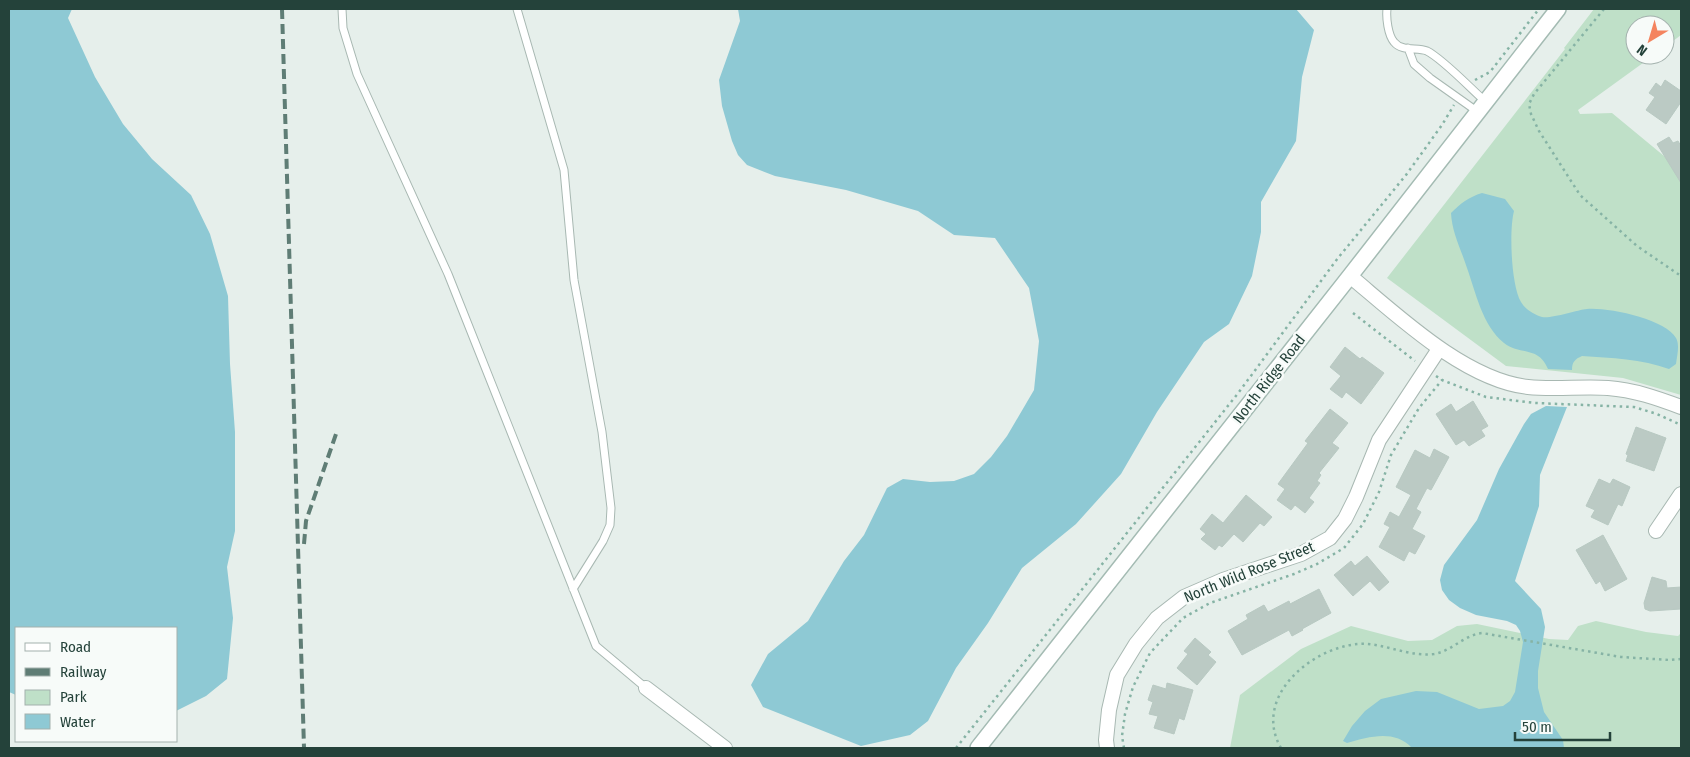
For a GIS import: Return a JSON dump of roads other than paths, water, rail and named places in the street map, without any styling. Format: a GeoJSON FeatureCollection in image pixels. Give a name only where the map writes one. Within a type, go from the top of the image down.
{"type":"FeatureCollection","features":[{"type":"Feature","properties":{"kind":"main road","name":"North Ridge Road"},"geometry":{"type":"LineString","coordinates":[[978,748],[1558,9]]}},
{"type":"Feature","properties":{"kind":"street"},"geometry":{"type":"LineString","coordinates":[[1350,276],[1439,349],[1500,381],[1527,387],[1616,389],[1648,395],[1681,408]]}},
{"type":"Feature","properties":{"kind":"street","name":"North Wild Rose Street"},"geometry":{"type":"LineString","coordinates":[[1106,748],[1109,710],[1117,675],[1146,631],[1157,618],[1184,597],[1223,580],[1301,554],[1330,538],[1345,519],[1379,440],[1439,349]]}},
{"type":"Feature","properties":{"kind":"street"},"geometry":{"type":"LineString","coordinates":[[1656,531],[1681,494]]}},
{"type":"Feature","properties":{"kind":"street"},"geometry":{"type":"LineString","coordinates":[[646,688],[725,748]]}},
{"type":"Feature","properties":{"kind":"lane"},"geometry":{"type":"LineString","coordinates":[[342,9],[342,28],[357,74],[448,274],[596,646],[646,688]]}},
{"type":"Feature","properties":{"kind":"lane"},"geometry":{"type":"LineString","coordinates":[[517,9],[564,170],[574,280],[602,432],[611,508],[610,525],[592,560],[573,589]]}},
{"type":"Feature","properties":{"kind":"lane"},"geometry":{"type":"LineString","coordinates":[[1387,9],[1387,21],[1393,42],[1400,47],[1426,51],[1469,87],[1482,107]]}},
{"type":"Feature","properties":{"kind":"lane"},"geometry":{"type":"LineString","coordinates":[[1408,48],[1414,64],[1430,78],[1460,98],[1482,107]]}},
{"type":"Feature","properties":{"kind":"water"},"geometry":{"type":"Polygon","coordinates":[[[9,9],[72,9],[68,18],[95,77],[123,124],[152,159],[191,195],[210,234],[228,296],[235,432],[235,531],[227,567],[233,618],[227,679],[206,696],[178,710],[178,627],[15,627],[15,695],[9,692],[9,9]]]}},
{"type":"Feature","properties":{"kind":"water"},"geometry":{"type":"Polygon","coordinates":[[[738,9],[1296,9],[1314,30],[1302,77],[1296,141],[1261,202],[1261,232],[1252,276],[1229,324],[1204,342],[1157,412],[1121,474],[1076,524],[1022,568],[988,623],[956,668],[928,721],[910,735],[861,746],[763,707],[751,685],[768,654],[808,621],[844,561],[864,535],[887,488],[903,479],[930,482],[954,481],[974,474],[991,457],[1007,436],[1034,390],[1039,341],[1029,288],[995,238],[954,235],[918,211],[846,190],[775,176],[747,165],[738,155],[732,141],[722,106],[719,80],[740,21],[738,9]]]}},
{"type":"Feature","properties":{"kind":"water"},"geometry":{"type":"Polygon","coordinates":[[[1482,193],[1505,199],[1514,211],[1512,220],[1513,271],[1518,294],[1521,302],[1527,309],[1542,317],[1596,309],[1621,312],[1649,320],[1670,331],[1676,338],[1678,347],[1676,364],[1669,369],[1637,361],[1582,356],[1574,361],[1572,370],[1548,369],[1539,357],[1510,347],[1496,336],[1481,308],[1455,234],[1451,213],[1469,198],[1482,193]]]}},
{"type":"Feature","properties":{"kind":"water"},"geometry":{"type":"Polygon","coordinates":[[[1546,406],[1567,407],[1540,475],[1539,506],[1515,581],[1541,609],[1545,627],[1538,671],[1538,688],[1544,712],[1563,740],[1564,748],[1412,748],[1405,742],[1389,736],[1372,737],[1347,743],[1343,741],[1352,726],[1365,711],[1381,699],[1416,691],[1437,692],[1479,709],[1503,706],[1510,701],[1515,692],[1523,642],[1520,631],[1516,625],[1507,621],[1476,615],[1460,608],[1449,600],[1442,590],[1440,580],[1444,565],[1477,520],[1499,469],[1524,424],[1531,414],[1546,406]]]}},
{"type":"Feature","properties":{"kind":"railway"},"geometry":{"type":"LineString","coordinates":[[282,9],[304,748]]}},
{"type":"Feature","properties":{"kind":"railway"},"geometry":{"type":"LineString","coordinates":[[304,544],[306,521],[336,434]]}}]}
